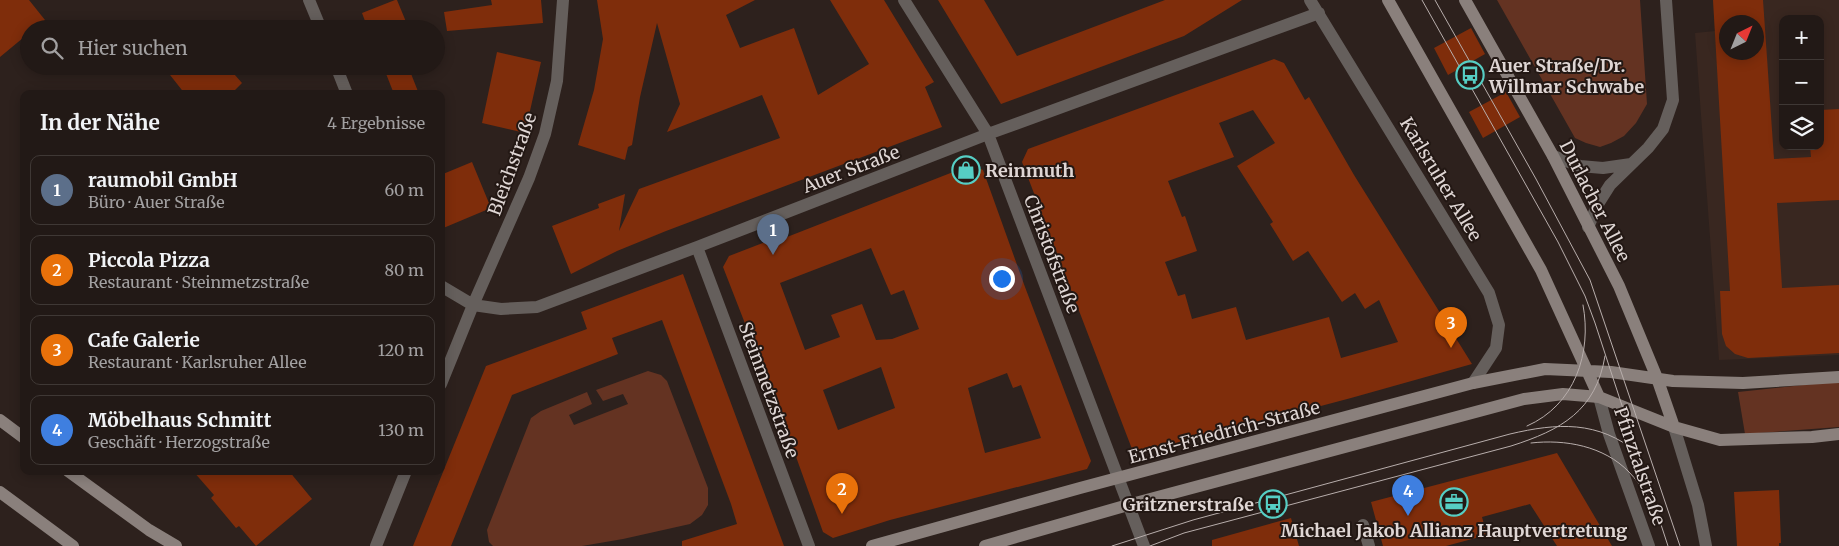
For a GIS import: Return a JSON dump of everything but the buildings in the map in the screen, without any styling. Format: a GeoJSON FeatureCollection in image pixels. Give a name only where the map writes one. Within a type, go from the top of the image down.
{"type":"FeatureCollection","features":[{"type":"Feature","properties":{"kind":"main road"},"geometry":{"type":"LineString","coordinates":[[1388,0],[1541,270],[1599,397]]}},
{"type":"Feature","properties":{"kind":"main road","name":"Durlacher Allee"},"geometry":{"type":"LineString","coordinates":[[1465,0],[1552,156],[1619,286],[1657,378],[1674,427]]}},
{"type":"Feature","properties":{"kind":"main road","name":"Ernst-Friedrich-Straße"},"geometry":{"type":"LineString","coordinates":[[872,546],[1473,383],[1545,370],[1623,372],[1673,381],[1743,383],[1839,377]]}},
{"type":"Feature","properties":{"kind":"main road"},"geometry":{"type":"LineString","coordinates":[[985,546],[1128,505],[1524,399],[1563,394],[1599,397],[1674,427],[1720,440],[1794,438],[1839,434]]}},
{"type":"Feature","properties":{"kind":"main road"},"geometry":{"type":"LineString","coordinates":[[0,420],[20,435]]}},
{"type":"Feature","properties":{"kind":"main road"},"geometry":{"type":"LineString","coordinates":[[73,475],[149,530],[176,546]]}},
{"type":"Feature","properties":{"kind":"main road"},"geometry":{"type":"LineString","coordinates":[[0,492],[73,546]]}},
{"type":"Feature","properties":{"kind":"street"},"geometry":{"type":"LineString","coordinates":[[309,0],[317,20]]}},
{"type":"Feature","properties":{"kind":"street","name":"Bleichstraße"},"geometry":{"type":"LineString","coordinates":[[473,305],[529,178],[545,134],[557,81],[563,0]]}},
{"type":"Feature","properties":{"kind":"street","name":"Christofstraße"},"geometry":{"type":"LineString","coordinates":[[904,0],[988,134],[1128,505]]}},
{"type":"Feature","properties":{"kind":"street","name":"Karlsruher Allee"},"geometry":{"type":"LineString","coordinates":[[1310,0],[1489,293],[1499,325],[1496,348],[1473,383]]}},
{"type":"Feature","properties":{"kind":"street"},"geometry":{"type":"LineString","coordinates":[[1588,227],[1598,204],[1610,185],[1648,148],[1663,129],[1673,100],[1666,0]]}},
{"type":"Feature","properties":{"kind":"street","name":"Auer Straße"},"geometry":{"type":"LineString","coordinates":[[473,305],[501,309],[537,306],[697,247],[988,134],[1318,13]]}},
{"type":"Feature","properties":{"kind":"street"},"geometry":{"type":"LineString","coordinates":[[340,75],[345,90]]}},
{"type":"Feature","properties":{"kind":"street"},"geometry":{"type":"LineString","coordinates":[[1552,156],[1580,166],[1603,168],[1631,164]]}},
{"type":"Feature","properties":{"kind":"street","name":"Steinmetzstraße"},"geometry":{"type":"LineString","coordinates":[[697,247],[809,546]]}},
{"type":"Feature","properties":{"kind":"street"},"geometry":{"type":"LineString","coordinates":[[445,288],[473,305],[445,374]]}},
{"type":"Feature","properties":{"kind":"street","name":"Pfinztalstraße"},"geometry":{"type":"LineString","coordinates":[[1599,397],[1609,434],[1649,546]]}},
{"type":"Feature","properties":{"kind":"street"},"geometry":{"type":"LineString","coordinates":[[1674,427],[1698,506],[1706,546]]}},
{"type":"Feature","properties":{"kind":"street"},"geometry":{"type":"LineString","coordinates":[[376,546],[404,475]]}},
{"type":"Feature","properties":{"kind":"street"},"geometry":{"type":"LineString","coordinates":[[1128,505],[1144,546]]}},
{"type":"Feature","properties":{"kind":"street"},"geometry":{"type":"LineString","coordinates":[[1363,525],[1369,546]]}},
{"type":"Feature","properties":{"kind":"shaded area"},"geometry":{"type":"Polygon","coordinates":[[[1497,0],[1640,0],[1647,104],[1636,123],[1624,136],[1600,147],[1575,138],[1497,0]]]}},
{"type":"Feature","properties":{"kind":"shaded area"},"geometry":{"type":"Polygon","coordinates":[[[1713,0],[1839,0],[1839,355],[1719,360],[1695,33],[1715,31],[1713,0]]]}},
{"type":"Feature","properties":{"kind":"shaded area"},"geometry":{"type":"Polygon","coordinates":[[[648,371],[661,375],[667,381],[708,488],[708,505],[702,515],[690,524],[582,546],[493,546],[489,542],[487,530],[531,418],[541,411],[587,392],[592,404],[569,415],[574,425],[628,404],[623,394],[603,401],[596,390],[648,371]]]}},
{"type":"Feature","properties":{"kind":"shaded area"},"geometry":{"type":"Polygon","coordinates":[[[1839,381],[1839,427],[1745,434],[1738,392],[1839,381]]]}},
{"type":"Feature","properties":{"kind":"tram line"},"geometry":{"type":"LineString","coordinates":[[1422,0],[1558,242],[1585,296],[1668,546]]}},
{"type":"Feature","properties":{"kind":"tram line"},"geometry":{"type":"LineString","coordinates":[[1435,0],[1536,179],[1590,280],[1680,546]]}},
{"type":"Feature","properties":{"kind":"tram line"},"geometry":{"type":"LineString","coordinates":[[1527,426],[1544,417],[1557,405],[1568,391],[1576,376],[1582,359],[1585,341],[1583,305]]}},
{"type":"Feature","properties":{"kind":"tram line"},"geometry":{"type":"LineString","coordinates":[[1150,546],[1184,533],[1511,446],[1546,433],[1573,416],[1594,391],[1605,356]]}},
{"type":"Feature","properties":{"kind":"tram line"},"geometry":{"type":"LineString","coordinates":[[1112,546],[1193,520],[1527,430],[1561,426],[1592,430],[1623,442],[1638,453]]}},
{"type":"Feature","properties":{"kind":"tram line"},"geometry":{"type":"LineString","coordinates":[[1531,443],[1557,442],[1596,450],[1619,463],[1629,472],[1648,497]]}},
{"type":"Feature","properties":{"kind":"place","name":"Auer Straße/Dr. Willmar Schwabe"},"geometry":{"type":"Point","coordinates":[1470,75]}},
{"type":"Feature","properties":{"kind":"place","name":"Reinmuth"},"geometry":{"type":"Point","coordinates":[966,170]}},
{"type":"Feature","properties":{"kind":"place","name":"raumobil GmbH"},"geometry":{"type":"Point","coordinates":[773,255]}},
{"type":"Feature","properties":{"kind":"place","name":"Cafe Galerie"},"geometry":{"type":"Point","coordinates":[1451,348]}},
{"type":"Feature","properties":{"kind":"place","name":"Michael Jakob Allianz Hauptvertretung"},"geometry":{"type":"Point","coordinates":[1454,502]}},
{"type":"Feature","properties":{"kind":"place","name":"Gritznerstraße"},"geometry":{"type":"Point","coordinates":[1273,504]}},
{"type":"Feature","properties":{"kind":"place","name":"Piccola Pizza"},"geometry":{"type":"Point","coordinates":[842,514]}},
{"type":"Feature","properties":{"kind":"place","name":"Möbelhaus Schmitt"},"geometry":{"type":"Point","coordinates":[1408,516]}}]}
